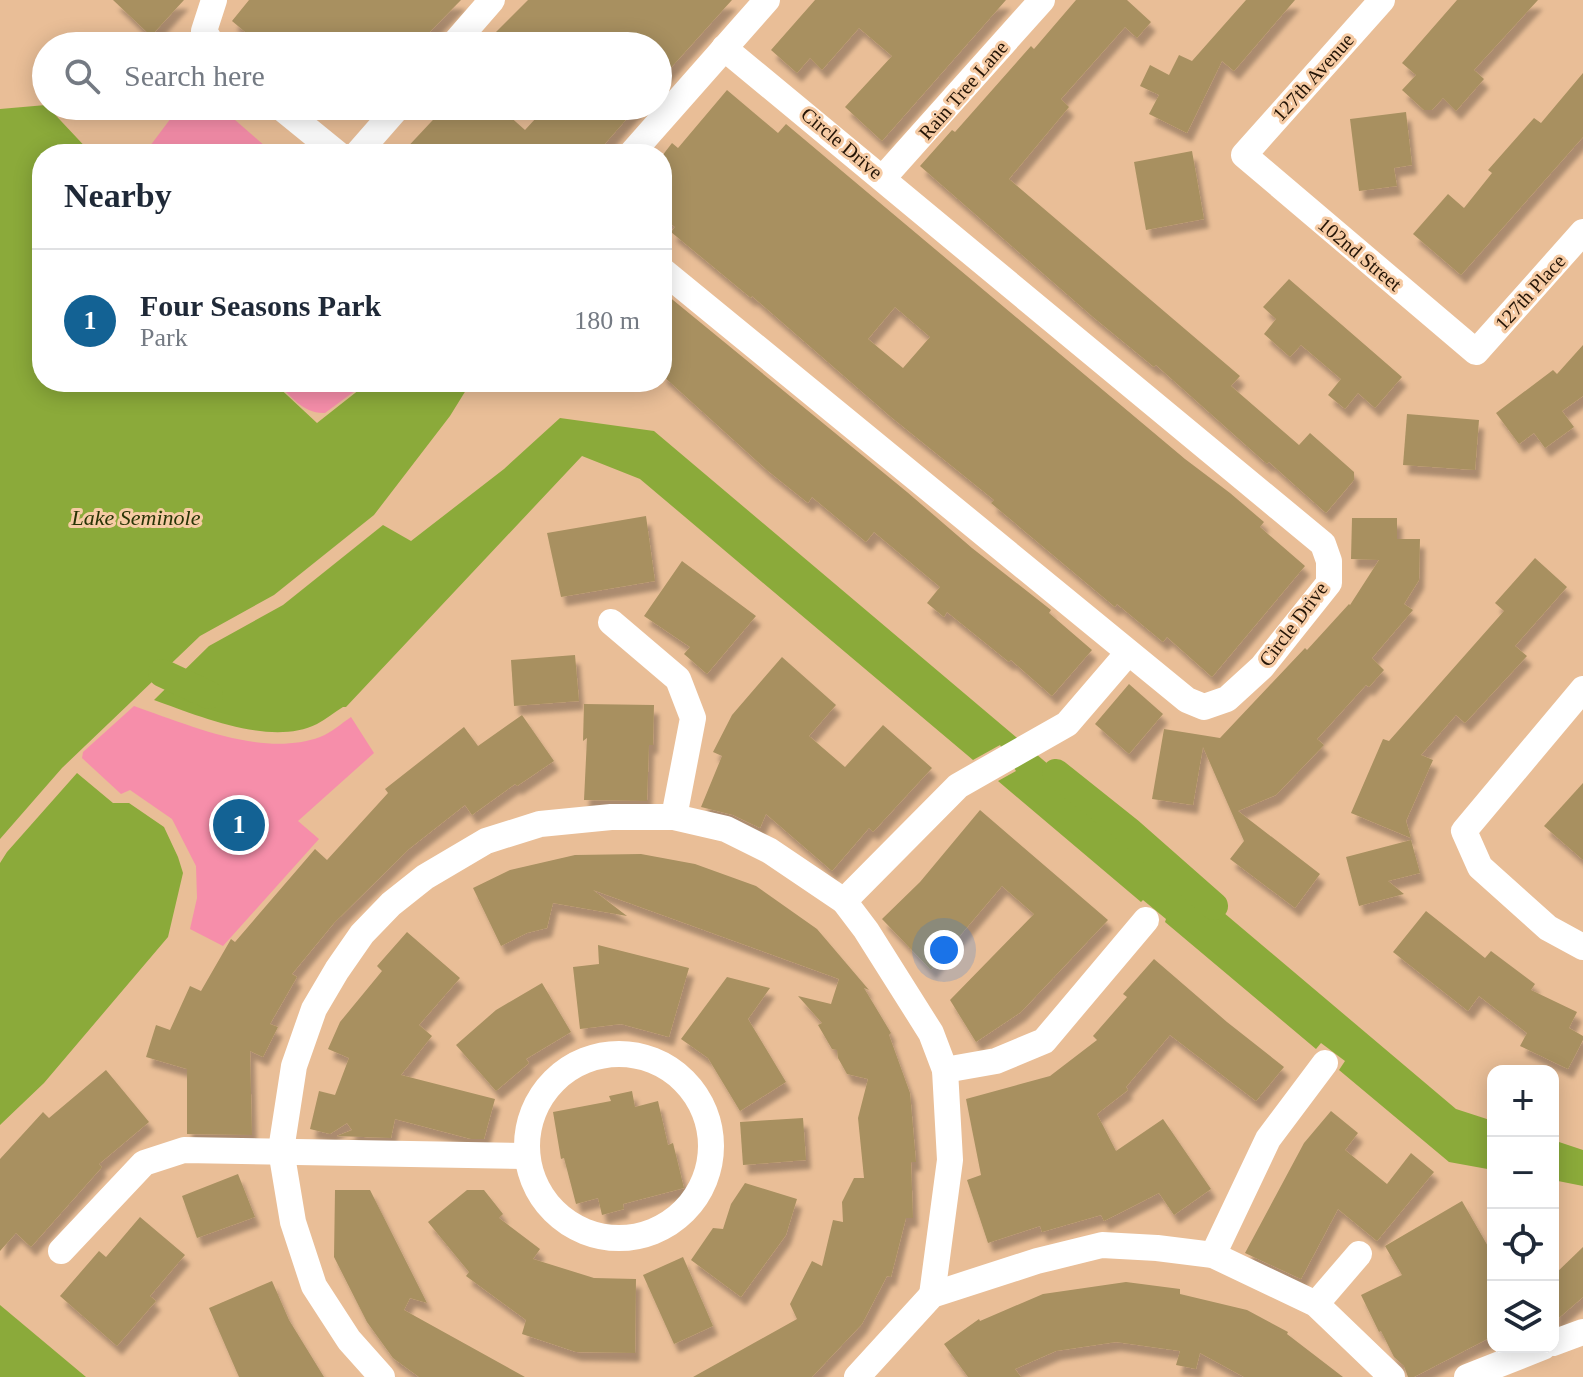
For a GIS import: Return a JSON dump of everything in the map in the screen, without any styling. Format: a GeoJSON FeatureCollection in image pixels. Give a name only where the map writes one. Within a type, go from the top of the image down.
{"type":"FeatureCollection","features":[{"type":"Feature","properties":{"kind":"street"},"geometry":{"type":"LineString","coordinates":[[210,32],[214,0]]}},
{"type":"Feature","properties":{"kind":"street"},"geometry":{"type":"LineString","coordinates":[[464,32],[492,0]]}},
{"type":"Feature","properties":{"kind":"street"},"geometry":{"type":"LineString","coordinates":[[672,107],[767,0]]}},
{"type":"Feature","properties":{"kind":"street","name":"Rain Tree Lane"},"geometry":{"type":"LineString","coordinates":[[883,178],[1042,0]]}},
{"type":"Feature","properties":{"kind":"street","name":"127th Avenue"},"geometry":{"type":"LineString","coordinates":[[1244,155],[1382,0]]}},
{"type":"Feature","properties":{"kind":"street","name":"Circle Drive"},"geometry":{"type":"LineString","coordinates":[[672,278],[1187,700],[1204,707],[1227,699],[1262,667],[1329,583],[1329,561],[1323,544],[724,48]]}},
{"type":"Feature","properties":{"kind":"street"},"geometry":{"type":"LineString","coordinates":[[296,120],[326,144]]}},
{"type":"Feature","properties":{"kind":"street"},"geometry":{"type":"LineString","coordinates":[[366,144],[387,120]]}},
{"type":"Feature","properties":{"kind":"street"},"geometry":{"type":"LineString","coordinates":[[640,144],[661,120]]}},
{"type":"Feature","properties":{"kind":"street","name":"102nd Street"},"geometry":{"type":"LineString","coordinates":[[1244,155],[1476,352]]}},
{"type":"Feature","properties":{"kind":"street","name":"127th Place"},"geometry":{"type":"LineString","coordinates":[[1476,352],[1583,232]]}},
{"type":"Feature","properties":{"kind":"street"},"geometry":{"type":"LineString","coordinates":[[611,622],[678,679],[693,718],[674,817]]}},
{"type":"Feature","properties":{"kind":"street"},"geometry":{"type":"LineString","coordinates":[[844,901],[958,786],[1067,724],[1128,653]]}},
{"type":"Feature","properties":{"kind":"street"},"geometry":{"type":"LineString","coordinates":[[1583,689],[1464,831],[1480,867],[1548,928],[1583,947]]}},
{"type":"Feature","properties":{"kind":"street"},"geometry":{"type":"LineString","coordinates":[[382,1377],[349,1340],[314,1286],[293,1222],[281,1150],[294,1066],[314,1009],[337,970],[362,934],[391,904],[425,877],[486,841],[540,824],[611,817],[674,817],[726,829],[770,851],[844,901],[866,930],[931,1033],[945,1070],[950,1160],[932,1295]]}},
{"type":"Feature","properties":{"kind":"street"},"geometry":{"type":"LineString","coordinates":[[945,1070],[996,1061],[1044,1041],[1146,920]]}},
{"type":"Feature","properties":{"kind":"street"},"geometry":{"type":"LineString","coordinates":[[631,1053],[673,1069],[703,1105],[713,1147],[698,1197],[658,1231],[618,1240],[578,1230],[540,1197],[526,1156],[534,1106],[559,1074],[592,1056],[631,1053]]}},
{"type":"Feature","properties":{"kind":"street"},"geometry":{"type":"LineString","coordinates":[[1213,1255],[1268,1139],[1325,1063]]}},
{"type":"Feature","properties":{"kind":"street"},"geometry":{"type":"LineString","coordinates":[[61,1251],[144,1163],[184,1150],[526,1156]]}},
{"type":"Feature","properties":{"kind":"street"},"geometry":{"type":"LineString","coordinates":[[857,1377],[932,1295],[1037,1261],[1102,1245],[1213,1255],[1316,1304],[1392,1377]]}},
{"type":"Feature","properties":{"kind":"street"},"geometry":{"type":"LineString","coordinates":[[1316,1304],[1359,1254]]}},
{"type":"Feature","properties":{"kind":"street"},"geometry":{"type":"LineString","coordinates":[[1559,1341],[1583,1332]]}},
{"type":"Feature","properties":{"kind":"street"},"geometry":{"type":"LineString","coordinates":[[1467,1377],[1528,1353]]}},
{"type":"Feature","properties":{"kind":"shaded area"},"geometry":{"type":"Polygon","coordinates":[[[170,120],[235,120],[263,144],[152,144],[170,120]]]}},
{"type":"Feature","properties":{"kind":"shaded area"},"geometry":{"type":"Polygon","coordinates":[[[286,392],[353,392],[325,413],[310,411],[286,392]]]}},
{"type":"Feature","properties":{"kind":"shaded area"},"geometry":{"type":"Polygon","coordinates":[[[134,706],[202,730],[275,744],[320,737],[351,717],[374,753],[298,821],[319,839],[223,946],[190,929],[197,898],[196,866],[172,819],[130,790],[121,794],[82,758],[83,752],[134,706]]]}},
{"type":"Feature","properties":{"kind":"water","name":"Lake Seminole"},"geometry":{"type":"Polygon","coordinates":[[[32,106],[32,120],[60,120],[83,144],[32,144],[32,392],[284,392],[317,423],[356,392],[465,392],[374,515],[274,595],[200,636],[62,768],[0,839],[0,109],[32,106]]]}},
{"type":"Feature","properties":{"kind":"water"},"geometry":{"type":"Polygon","coordinates":[[[560,418],[654,431],[1456,1109],[1487,1119],[1487,1169],[1449,1162],[1339,1070],[1345,1061],[1321,1043],[1316,1049],[1165,922],[1166,919],[1143,900],[1141,902],[998,781],[1016,771],[1000,745],[973,760],[640,479],[582,456],[346,707],[317,724],[299,730],[257,731],[213,721],[154,700],[209,646],[283,605],[383,525],[411,541],[504,469],[560,418]]]}},
{"type":"Feature","properties":{"kind":"water"},"geometry":{"type":"Polygon","coordinates":[[[77,773],[113,803],[129,803],[164,827],[183,873],[168,937],[44,1083],[0,1125],[0,863],[77,773]]]}},
{"type":"Feature","properties":{"kind":"water"},"geometry":{"type":"Polygon","coordinates":[[[1559,1142],[1583,1150],[1583,1186],[1559,1181],[1559,1142]]]}},
{"type":"Feature","properties":{"kind":"water"},"geometry":{"type":"Polygon","coordinates":[[[0,1305],[86,1377],[0,1377],[0,1305]]]}},
{"type":"Feature","properties":{"kind":"building"},"geometry":{"type":"Polygon","coordinates":[[[113,0],[184,0],[155,32],[147,32],[113,0]]]}},
{"type":"Feature","properties":{"kind":"building"},"geometry":{"type":"Polygon","coordinates":[[[249,0],[461,0],[430,32],[245,32],[232,21],[249,0]]]}},
{"type":"Feature","properties":{"kind":"building"},"geometry":{"type":"Polygon","coordinates":[[[528,0],[732,0],[672,66],[672,32],[496,32],[528,0]]]}},
{"type":"Feature","properties":{"kind":"building"},"geometry":{"type":"Polygon","coordinates":[[[815,0],[1006,0],[882,141],[845,107],[892,56],[859,28],[822,70],[810,58],[797,73],[771,50],[815,0]]]}},
{"type":"Feature","properties":{"kind":"building"},"geometry":{"type":"Polygon","coordinates":[[[1076,0],[1127,0],[1151,22],[1137,38],[1125,27],[1061,99],[1069,107],[1009,179],[1240,376],[1231,386],[1299,445],[1310,433],[1354,472],[1354,480],[1326,513],[920,166],[952,130],[955,132],[1031,46],[1034,49],[1076,0]]]}},
{"type":"Feature","properties":{"kind":"building"},"geometry":{"type":"Polygon","coordinates":[[[1246,0],[1295,0],[1234,71],[1222,61],[1187,133],[1149,114],[1159,95],[1140,86],[1150,65],[1169,75],[1179,55],[1192,61],[1246,0]]]}},
{"type":"Feature","properties":{"kind":"building"},"geometry":{"type":"Polygon","coordinates":[[[1457,0],[1538,0],[1474,70],[1484,79],[1456,111],[1443,98],[1432,110],[1424,110],[1402,90],[1416,75],[1402,63],[1457,0]]]}},
{"type":"Feature","properties":{"kind":"building"},"geometry":{"type":"Polygon","coordinates":[[[1583,73],[1583,137],[1461,275],[1413,234],[1448,194],[1464,208],[1492,173],[1488,170],[1534,118],[1541,123],[1583,73]]]}},
{"type":"Feature","properties":{"kind":"building"},"geometry":{"type":"Polygon","coordinates":[[[727,90],[778,133],[786,124],[1185,459],[1230,493],[1264,522],[1260,527],[1305,566],[1212,677],[1167,637],[1163,642],[1117,604],[1115,607],[991,503],[994,500],[891,417],[752,296],[672,233],[675,227],[672,225],[672,143],[678,148],[727,90]],[[895,307],[868,339],[903,368],[930,337],[895,307]]]}},
{"type":"Feature","properties":{"kind":"building"},"geometry":{"type":"Polygon","coordinates":[[[1406,112],[1412,165],[1394,168],[1397,186],[1359,191],[1350,119],[1406,112]]]}},
{"type":"Feature","properties":{"kind":"building"},"geometry":{"type":"Polygon","coordinates":[[[433,120],[514,120],[525,130],[534,120],[626,120],[605,144],[410,144],[433,120]]]}},
{"type":"Feature","properties":{"kind":"building"},"geometry":{"type":"Polygon","coordinates":[[[1192,151],[1204,219],[1146,230],[1134,162],[1192,151]]]}},
{"type":"Feature","properties":{"kind":"building"},"geometry":{"type":"Polygon","coordinates":[[[1289,279],[1402,377],[1375,408],[1358,393],[1345,409],[1328,395],[1341,379],[1301,345],[1290,357],[1264,334],[1276,319],[1263,307],[1289,279]]]}},
{"type":"Feature","properties":{"kind":"building"},"geometry":{"type":"Polygon","coordinates":[[[672,299],[1051,610],[1049,613],[1092,650],[1052,696],[1011,660],[1009,662],[947,612],[944,617],[927,603],[940,587],[874,532],[866,542],[812,497],[808,503],[672,384],[672,299]]]}},
{"type":"Feature","properties":{"kind":"building"},"geometry":{"type":"Polygon","coordinates":[[[1583,345],[1583,396],[1562,411],[1574,427],[1545,448],[1534,433],[1519,444],[1496,413],[1553,370],[1557,374],[1583,345]]]}},
{"type":"Feature","properties":{"kind":"building"},"geometry":{"type":"Polygon","coordinates":[[[1407,414],[1479,420],[1475,470],[1403,465],[1407,414]]]}},
{"type":"Feature","properties":{"kind":"building"},"geometry":{"type":"Polygon","coordinates":[[[646,516],[655,581],[561,597],[547,533],[646,516]]]}},
{"type":"Feature","properties":{"kind":"building"},"geometry":{"type":"Polygon","coordinates":[[[1352,518],[1397,518],[1397,539],[1420,539],[1419,580],[1404,604],[1413,610],[1372,658],[1384,670],[1369,687],[1366,685],[1317,739],[1324,745],[1276,795],[1238,811],[1320,874],[1295,908],[1230,859],[1244,841],[1203,747],[1193,805],[1152,799],[1164,729],[1220,738],[1350,605],[1379,560],[1351,559],[1352,518]]]}},
{"type":"Feature","properties":{"kind":"building"},"geometry":{"type":"Polygon","coordinates":[[[1535,558],[1567,587],[1515,646],[1527,656],[1465,723],[1456,715],[1421,755],[1433,760],[1406,821],[1411,838],[1351,813],[1383,739],[1389,741],[1504,611],[1495,603],[1535,558]]]}},
{"type":"Feature","properties":{"kind":"building"},"geometry":{"type":"Polygon","coordinates":[[[682,561],[756,616],[707,674],[684,654],[690,647],[644,616],[682,561]]]}},
{"type":"Feature","properties":{"kind":"building"},"geometry":{"type":"Polygon","coordinates":[[[575,655],[579,701],[514,706],[511,660],[575,655]]]}},
{"type":"Feature","properties":{"kind":"building"},"geometry":{"type":"Polygon","coordinates":[[[782,657],[836,705],[809,736],[845,767],[883,725],[932,768],[873,832],[869,828],[832,871],[766,814],[760,828],[733,815],[701,807],[722,756],[713,752],[732,715],[782,657]]]}},
{"type":"Feature","properties":{"kind":"building"},"geometry":{"type":"Polygon","coordinates":[[[1129,684],[1163,714],[1129,754],[1095,724],[1129,684]]]}},
{"type":"Feature","properties":{"kind":"building"},"geometry":{"type":"Polygon","coordinates":[[[584,704],[654,705],[647,801],[584,800],[587,738],[583,741],[584,704]]]}},
{"type":"Feature","properties":{"kind":"building"},"geometry":{"type":"Polygon","coordinates":[[[522,715],[554,761],[472,815],[465,805],[409,849],[334,923],[292,974],[297,977],[270,1024],[278,1027],[263,1057],[250,1051],[252,1135],[187,1134],[187,1069],[146,1057],[156,1025],[170,1030],[190,986],[201,991],[231,939],[235,942],[315,849],[327,860],[388,793],[385,789],[464,727],[478,746],[522,715]]]}},
{"type":"Feature","properties":{"kind":"building"},"geometry":{"type":"Polygon","coordinates":[[[1583,783],[1583,860],[1544,826],[1583,783]]]}},
{"type":"Feature","properties":{"kind":"building"},"geometry":{"type":"Polygon","coordinates":[[[980,810],[1108,920],[1021,1012],[976,1042],[950,1000],[1034,914],[1002,886],[931,970],[882,919],[920,882],[980,810]]]}},
{"type":"Feature","properties":{"kind":"building"},"geometry":{"type":"Polygon","coordinates":[[[1411,840],[1420,873],[1388,881],[1404,894],[1359,906],[1346,857],[1411,840]]]}},
{"type":"Feature","properties":{"kind":"building"},"geometry":{"type":"Polygon","coordinates":[[[641,854],[695,864],[756,886],[817,929],[869,990],[864,988],[891,1033],[889,1035],[910,1093],[916,1162],[911,1162],[913,1218],[906,1218],[891,1277],[887,1276],[862,1324],[812,1377],[693,1377],[797,1319],[790,1304],[812,1261],[822,1266],[833,1220],[843,1222],[842,1202],[854,1178],[864,1178],[858,1118],[868,1079],[847,1074],[837,1050],[832,1049],[818,1025],[822,1023],[798,996],[831,1004],[839,979],[593,890],[627,916],[553,903],[547,928],[527,933],[501,946],[473,888],[510,870],[575,855],[641,854]]]}},
{"type":"Feature","properties":{"kind":"building"},"geometry":{"type":"Polygon","coordinates":[[[1426,911],[1485,958],[1491,951],[1535,984],[1531,990],[1577,1012],[1569,1028],[1583,1036],[1583,1040],[1568,1069],[1520,1046],[1527,1033],[1479,996],[1468,1011],[1393,952],[1426,911]]]}},
{"type":"Feature","properties":{"kind":"building"},"geometry":{"type":"Polygon","coordinates":[[[407,932],[460,978],[419,1025],[432,1036],[401,1075],[495,1099],[484,1139],[471,1139],[395,1119],[391,1138],[337,1136],[352,1130],[347,1123],[330,1134],[310,1129],[319,1091],[335,1095],[349,1058],[328,1049],[340,1022],[382,971],[377,966],[407,932]]]}},
{"type":"Feature","properties":{"kind":"building"},"geometry":{"type":"Polygon","coordinates":[[[598,945],[689,968],[669,1037],[621,1024],[580,1029],[573,967],[599,964],[598,945]]]}},
{"type":"Feature","properties":{"kind":"building"},"geometry":{"type":"Polygon","coordinates":[[[1154,959],[1284,1067],[1256,1101],[1170,1035],[1126,1087],[1128,1090],[1097,1114],[1116,1151],[1163,1119],[1211,1189],[1174,1215],[1159,1193],[1104,1221],[1101,1215],[1042,1232],[1040,1226],[988,1243],[967,1180],[981,1175],[966,1099],[1050,1076],[1097,1040],[1093,1036],[1127,997],[1123,994],[1154,959]]]}},
{"type":"Feature","properties":{"kind":"building"},"geometry":{"type":"Polygon","coordinates":[[[727,977],[770,988],[748,1019],[786,1082],[740,1111],[708,1058],[681,1039],[727,977]]]}},
{"type":"Feature","properties":{"kind":"building"},"geometry":{"type":"Polygon","coordinates":[[[542,983],[571,1032],[526,1059],[529,1063],[496,1091],[456,1045],[496,1010],[542,983]]]}},
{"type":"Feature","properties":{"kind":"building"},"geometry":{"type":"Polygon","coordinates":[[[106,1070],[149,1122],[99,1164],[102,1167],[31,1247],[16,1233],[0,1251],[0,1159],[43,1112],[49,1118],[106,1070]]]}},
{"type":"Feature","properties":{"kind":"building"},"geometry":{"type":"Polygon","coordinates":[[[632,1091],[635,1107],[658,1101],[668,1145],[673,1143],[684,1188],[623,1204],[624,1209],[602,1215],[598,1198],[576,1204],[564,1158],[561,1159],[553,1112],[611,1101],[609,1096],[632,1091]]]}},
{"type":"Feature","properties":{"kind":"building"},"geometry":{"type":"Polygon","coordinates":[[[1331,1111],[1358,1133],[1345,1150],[1387,1184],[1411,1153],[1434,1172],[1377,1241],[1338,1209],[1301,1279],[1245,1253],[1304,1143],[1331,1111]]]}},
{"type":"Feature","properties":{"kind":"building"},"geometry":{"type":"Polygon","coordinates":[[[803,1118],[806,1160],[743,1165],[740,1122],[803,1118]]]}},
{"type":"Feature","properties":{"kind":"building"},"geometry":{"type":"Polygon","coordinates":[[[238,1174],[255,1217],[197,1238],[182,1196],[238,1174]]]}},
{"type":"Feature","properties":{"kind":"building"},"geometry":{"type":"Polygon","coordinates":[[[745,1183],[797,1199],[786,1235],[741,1297],[691,1260],[713,1228],[723,1229],[731,1204],[745,1183]]]}},
{"type":"Feature","properties":{"kind":"building"},"geometry":{"type":"Polygon","coordinates":[[[335,1190],[370,1190],[427,1303],[410,1298],[404,1310],[525,1377],[419,1377],[393,1358],[367,1322],[334,1257],[335,1190]]]}},
{"type":"Feature","properties":{"kind":"building"},"geometry":{"type":"Polygon","coordinates":[[[467,1190],[484,1190],[503,1214],[499,1218],[540,1249],[533,1259],[594,1278],[636,1279],[635,1353],[576,1352],[522,1334],[526,1320],[466,1276],[469,1272],[428,1222],[467,1190]]]}},
{"type":"Feature","properties":{"kind":"building"},"geometry":{"type":"Polygon","coordinates":[[[1462,1201],[1487,1245],[1487,1339],[1414,1377],[1408,1377],[1404,1366],[1394,1357],[1379,1332],[1361,1295],[1402,1275],[1385,1246],[1462,1201]]]}},
{"type":"Feature","properties":{"kind":"building"},"geometry":{"type":"Polygon","coordinates":[[[140,1217],[185,1255],[150,1296],[156,1301],[117,1346],[60,1296],[99,1251],[106,1257],[140,1217]]]}},
{"type":"Feature","properties":{"kind":"building"},"geometry":{"type":"Polygon","coordinates":[[[1583,1247],[1583,1297],[1559,1318],[1559,1281],[1559,1270],[1583,1247]]]}},
{"type":"Feature","properties":{"kind":"building"},"geometry":{"type":"Polygon","coordinates":[[[683,1257],[713,1326],[674,1344],[643,1275],[683,1257]]]}},
{"type":"Feature","properties":{"kind":"building"},"geometry":{"type":"Polygon","coordinates":[[[272,1281],[289,1320],[324,1377],[239,1377],[209,1308],[272,1281]]]}},
{"type":"Feature","properties":{"kind":"building"},"geometry":{"type":"Polygon","coordinates":[[[1126,1282],[1180,1289],[1180,1294],[1247,1310],[1288,1332],[1343,1377],[1244,1377],[1200,1353],[1196,1369],[1176,1365],[1180,1351],[1116,1342],[1056,1351],[1015,1369],[1021,1377],[968,1377],[944,1344],[979,1319],[1043,1294],[1126,1282]]]}},
{"type":"Feature","properties":{"kind":"waterway"},"geometry":{"type":"LineString","coordinates":[[162,673],[209,695]]}},
{"type":"Feature","properties":{"kind":"waterway"},"geometry":{"type":"LineString","coordinates":[[1056,773],[1130,832],[1214,906]]}},
{"type":"Feature","properties":{"kind":"place","name":"Four Seasons Park"},"geometry":{"type":"Point","coordinates":[239,825]}}]}
